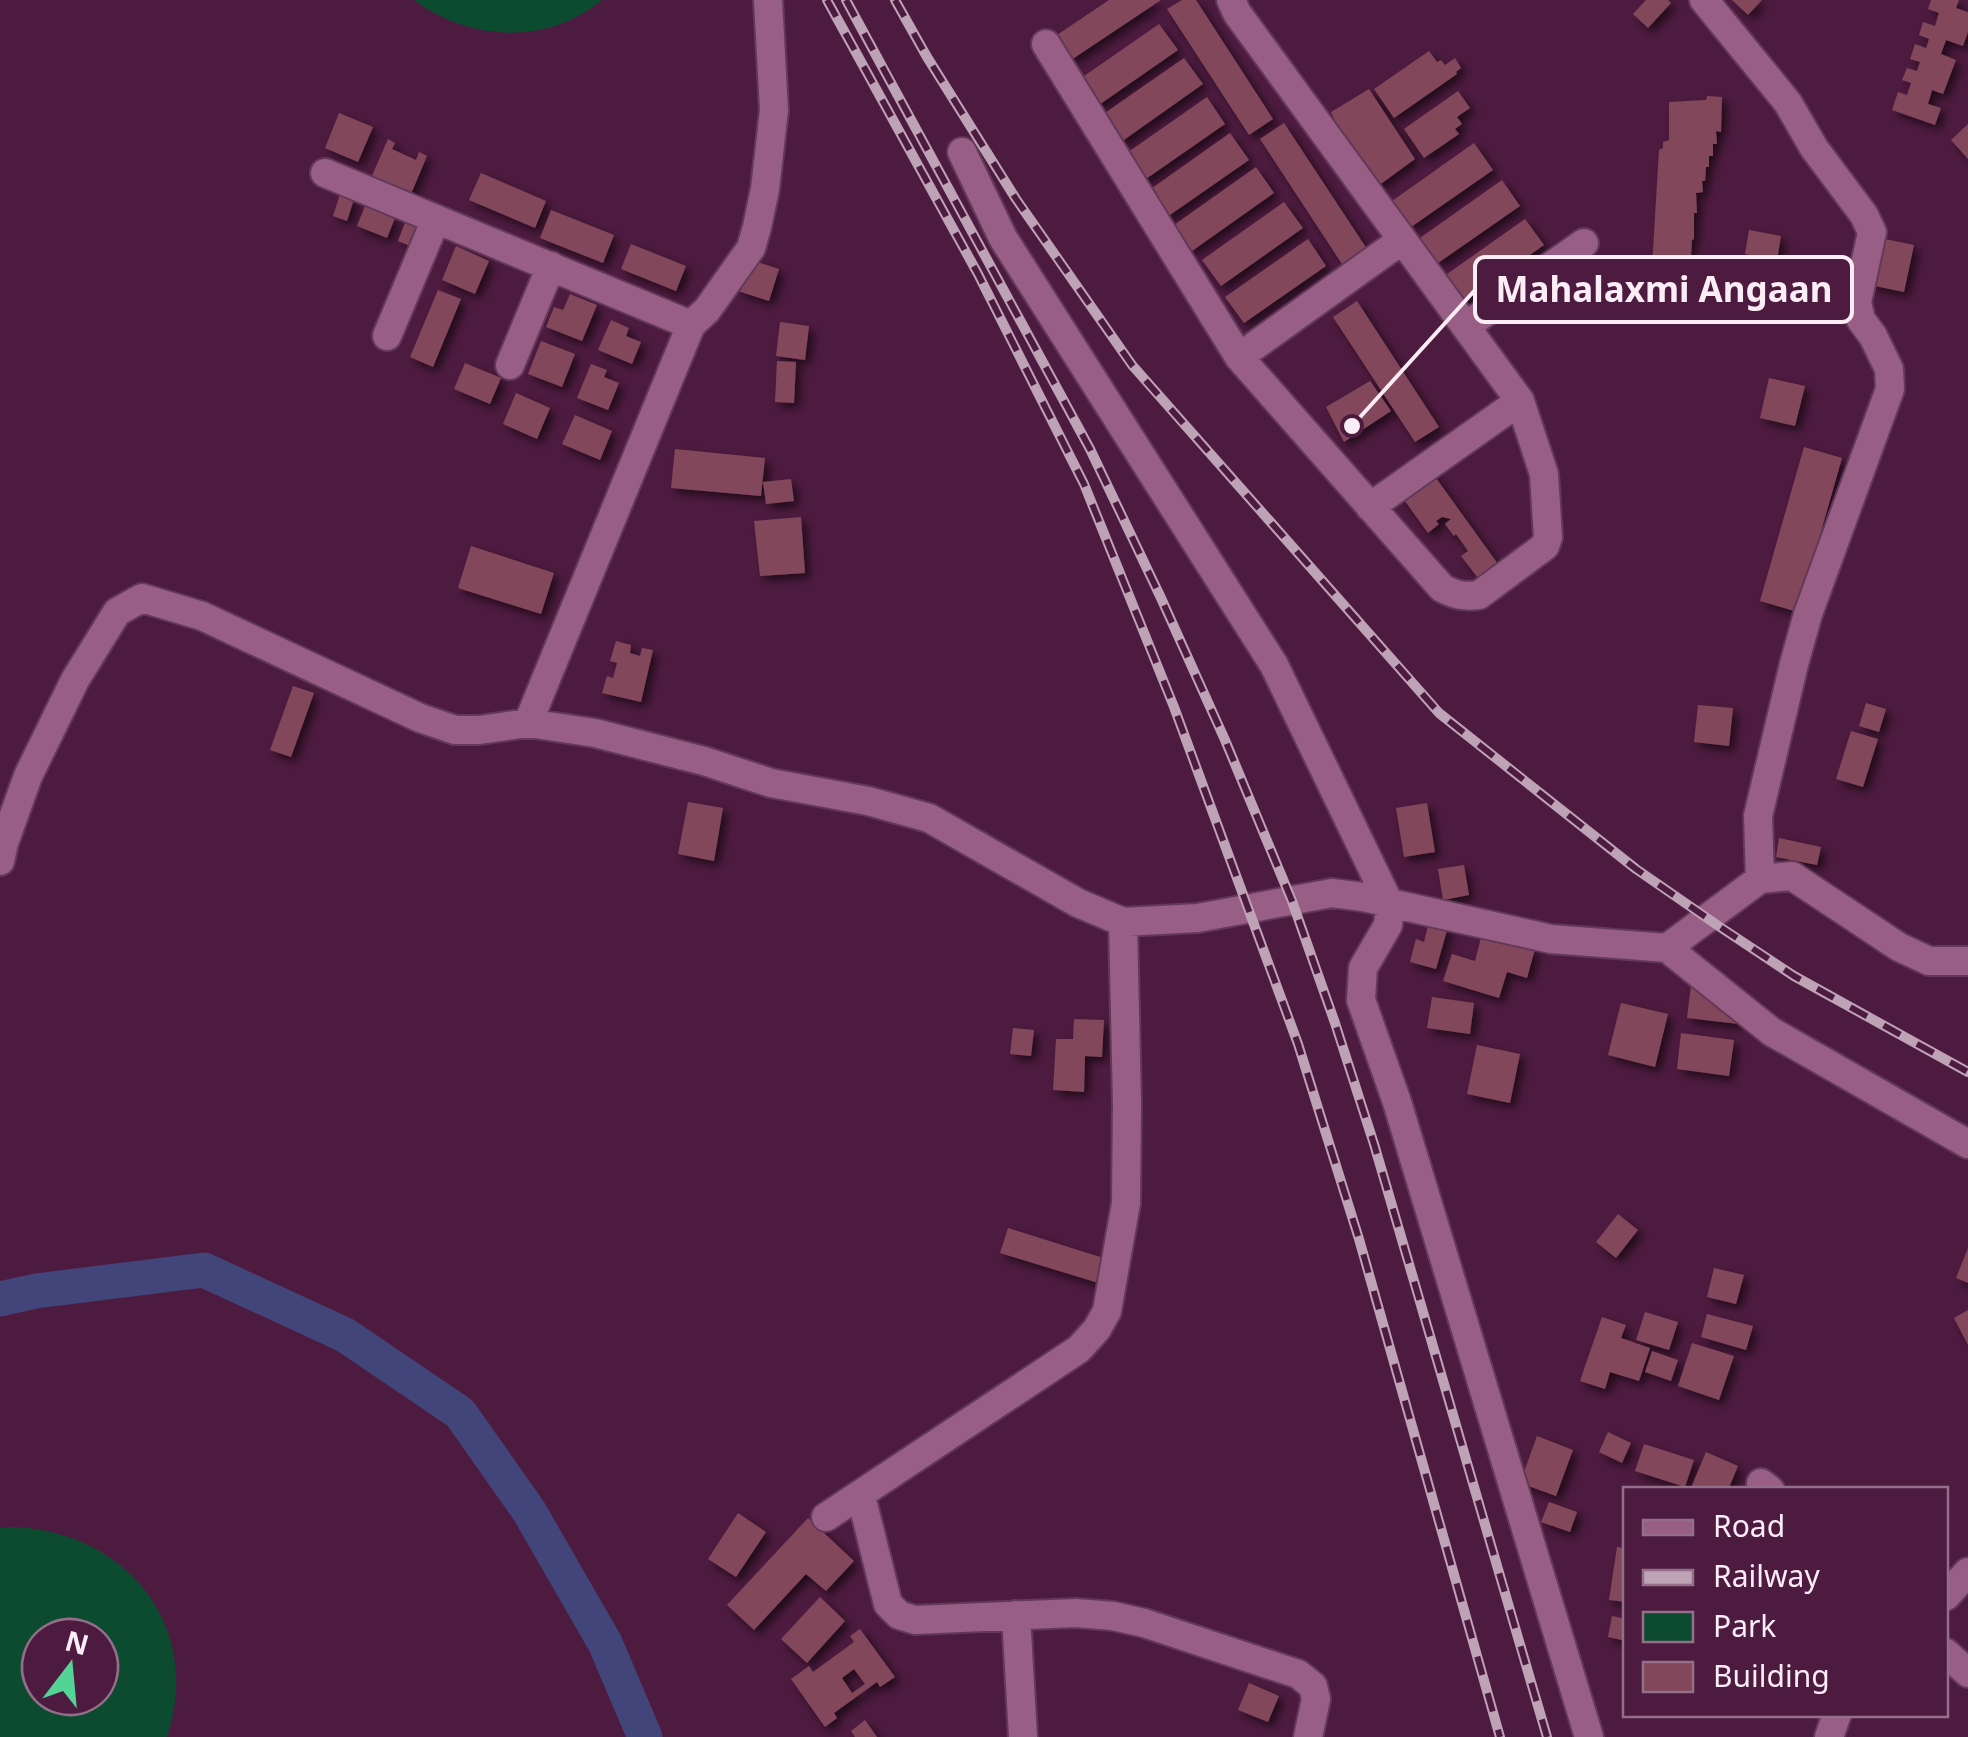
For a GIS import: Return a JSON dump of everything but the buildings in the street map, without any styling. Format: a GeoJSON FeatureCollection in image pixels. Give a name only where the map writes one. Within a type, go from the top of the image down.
{"type":"FeatureCollection","features":[{"type":"Feature","properties":{"kind":"street"},"geometry":{"type":"LineString","coordinates":[[528,723],[691,325],[708,310],[751,248],[765,189],[774,110],[768,0]]}},
{"type":"Feature","properties":{"kind":"street"},"geometry":{"type":"LineString","coordinates":[[1046,44],[1238,357],[1442,588],[1454,595],[1478,595],[1545,546],[1548,537],[1544,474],[1520,401],[1320,130],[1231,0]]}},
{"type":"Feature","properties":{"kind":"street"},"geometry":{"type":"LineString","coordinates":[[1704,0],[1788,103],[1814,148],[1864,215],[1872,232],[1858,302],[1861,320],[1889,369],[1890,389],[1808,614],[1794,664],[1758,816],[1760,879]]}},
{"type":"Feature","properties":{"kind":"street"},"geometry":{"type":"LineString","coordinates":[[962,152],[1003,238],[1274,666],[1390,905],[1388,924],[1362,968],[1360,1000],[1397,1102],[1589,1737]]}},
{"type":"Feature","properties":{"kind":"street"},"geometry":{"type":"LineString","coordinates":[[325,172],[691,325]]}},
{"type":"Feature","properties":{"kind":"street"},"geometry":{"type":"LineString","coordinates":[[387,336],[436,218]]}},
{"type":"Feature","properties":{"kind":"street"},"geometry":{"type":"LineString","coordinates":[[1238,357],[1402,240]]}},
{"type":"Feature","properties":{"kind":"street"},"geometry":{"type":"LineString","coordinates":[[1466,326],[1584,243]]}},
{"type":"Feature","properties":{"kind":"street"},"geometry":{"type":"LineString","coordinates":[[510,365],[551,266]]}},
{"type":"Feature","properties":{"kind":"street"},"geometry":{"type":"LineString","coordinates":[[1370,507],[1520,401]]}},
{"type":"Feature","properties":{"kind":"street"},"geometry":{"type":"LineString","coordinates":[[0,861],[28,776],[75,680],[117,612],[142,598],[202,616],[420,718],[455,730],[528,723],[595,733],[771,782],[868,801],[929,818],[1078,903],[1123,922],[1198,918],[1332,893],[1551,939],[1667,948],[1772,1032],[1968,1144]]}},
{"type":"Feature","properties":{"kind":"street"},"geometry":{"type":"LineString","coordinates":[[1667,948],[1760,879],[1792,876],[1899,948],[1929,961],[1968,961]]}},
{"type":"Feature","properties":{"kind":"street"},"geometry":{"type":"LineString","coordinates":[[826,1517],[1080,1349],[1107,1311],[1126,1204],[1123,922]]}},
{"type":"Feature","properties":{"kind":"street"},"geometry":{"type":"LineString","coordinates":[[860,1496],[888,1604],[898,1615],[914,1620],[1076,1613],[1144,1623],[1298,1674],[1313,1686],[1316,1699],[1308,1737]]}},
{"type":"Feature","properties":{"kind":"street"},"geometry":{"type":"LineString","coordinates":[[1948,1594],[1968,1572]]}},
{"type":"Feature","properties":{"kind":"street"},"geometry":{"type":"LineString","coordinates":[[1016,1615],[1023,1737]]}},
{"type":"Feature","properties":{"kind":"street"},"geometry":{"type":"LineString","coordinates":[[1948,1654],[1968,1673]]}},
{"type":"Feature","properties":{"kind":"green space"},"geometry":{"type":"Polygon","coordinates":[[[414,0],[602,0],[557,25],[508,33],[459,24],[414,0]]]}},
{"type":"Feature","properties":{"kind":"green space"},"geometry":{"type":"Polygon","coordinates":[[[0,1528],[54,1533],[90,1546],[121,1566],[146,1592],[164,1623],[174,1658],[176,1696],[167,1737],[0,1737],[0,1528]]]}},
{"type":"Feature","properties":{"kind":"waterway"},"geometry":{"type":"LineString","coordinates":[[0,1299],[204,1270],[345,1335],[460,1413],[529,1511],[605,1643],[645,1737]]}},
{"type":"Feature","properties":{"kind":"railway"},"geometry":{"type":"LineString","coordinates":[[827,0],[978,274],[1084,484],[1174,707],[1298,1044],[1359,1239],[1500,1737]]}},
{"type":"Feature","properties":{"kind":"railway"},"geometry":{"type":"LineString","coordinates":[[846,0],[1090,449],[1225,740],[1292,901],[1374,1144],[1547,1737]]}},
{"type":"Feature","properties":{"kind":"railway"},"geometry":{"type":"LineString","coordinates":[[895,0],[1016,199],[1132,365],[1439,713],[1636,869],[1720,927],[1794,976],[1968,1072]]}},
{"type":"Feature","properties":{"kind":"place","name":"Mahalaxmi Angaan"},"geometry":{"type":"Point","coordinates":[1352,426]}}]}
